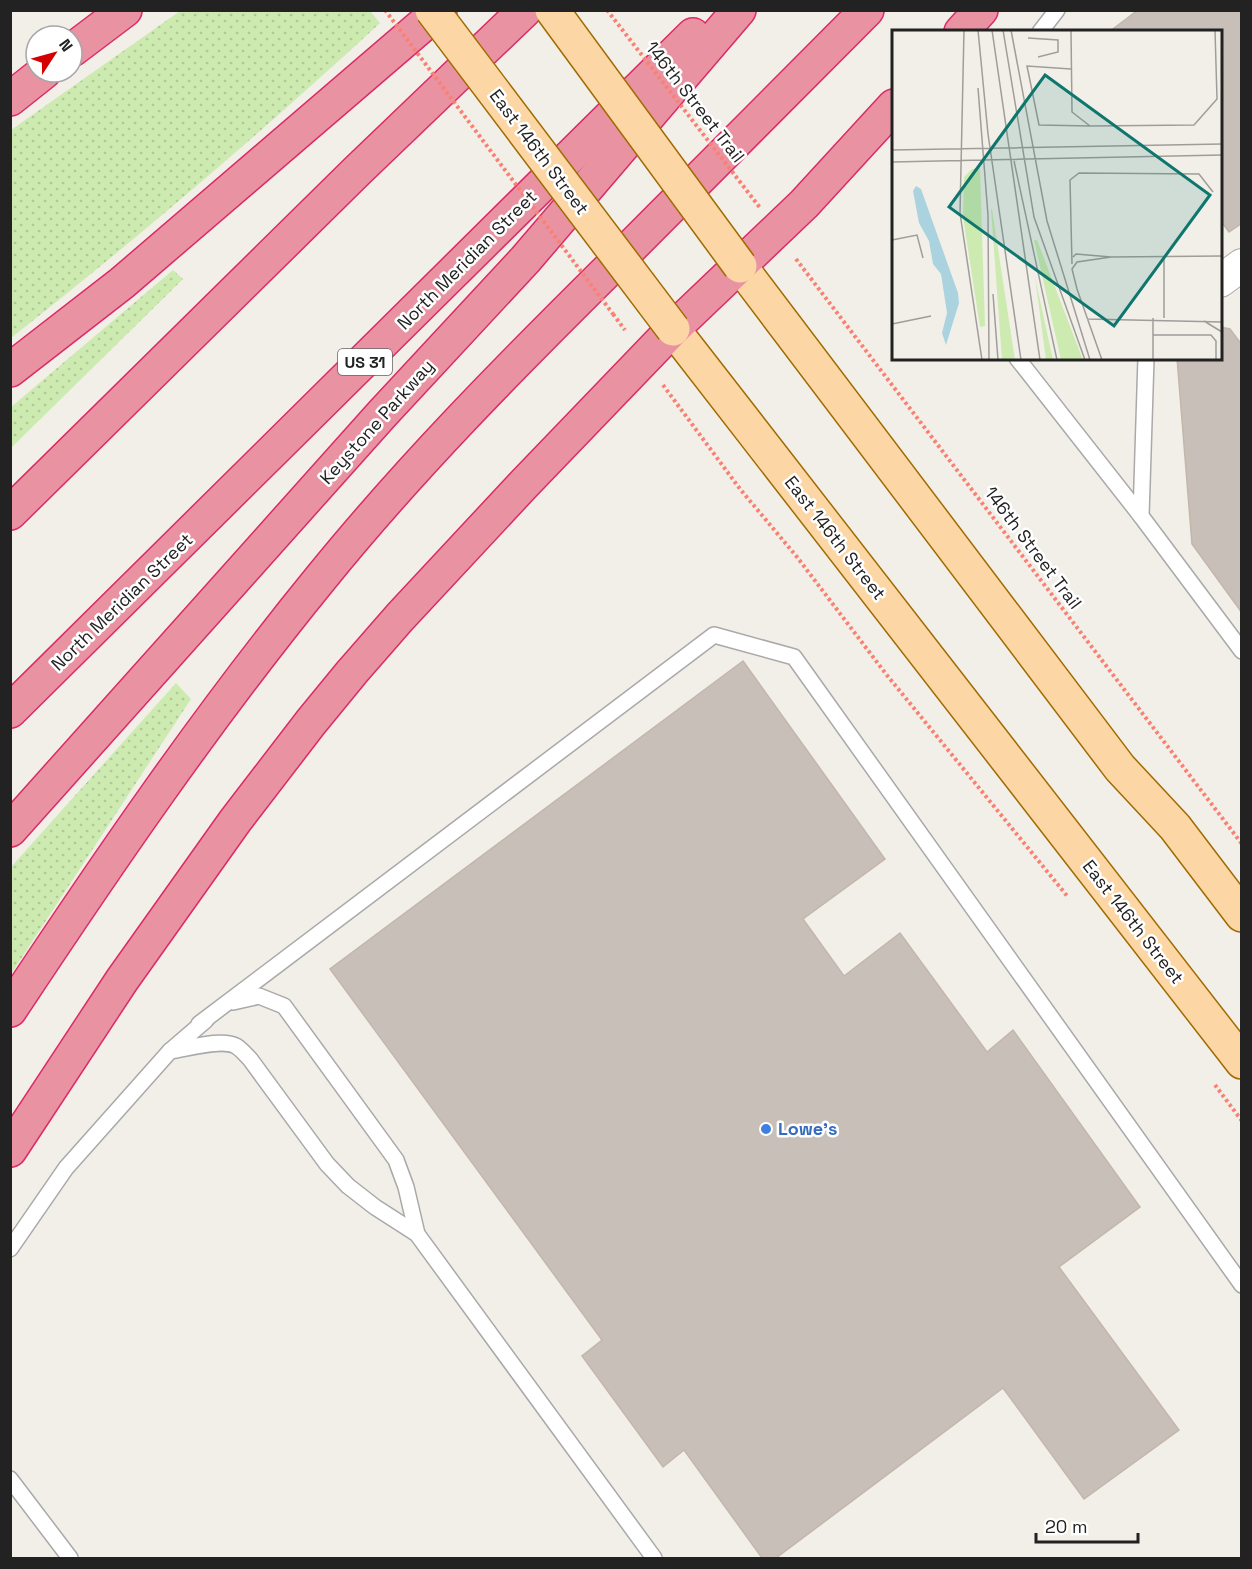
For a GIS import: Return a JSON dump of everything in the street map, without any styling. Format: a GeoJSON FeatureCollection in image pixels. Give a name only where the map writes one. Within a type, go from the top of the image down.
{"type":"FeatureCollection","features":[{"type":"Feature","properties":{"kind":"highway"},"geometry":{"type":"LineString","coordinates":[[84,41],[124,10]]}},
{"type":"Feature","properties":{"kind":"highway"},"geometry":{"type":"LineString","coordinates":[[10,370],[122,283],[440,10]]}},
{"type":"Feature","properties":{"kind":"highway"},"geometry":{"type":"LineString","coordinates":[[10,513],[357,171],[525,10]]}},
{"type":"Feature","properties":{"kind":"highway","name":"North Meridian Street"},"geometry":{"type":"LineString","coordinates":[[10,711],[718,10]]}},
{"type":"Feature","properties":{"kind":"highway","name":"Keystone Parkway"},"geometry":{"type":"LineString","coordinates":[[10,830],[382,414],[525,260],[740,10]]}},
{"type":"Feature","properties":{"kind":"highway"},"geometry":{"type":"LineString","coordinates":[[10,1010],[97,878],[190,747],[320,579],[515,363],[867,10]]}},
{"type":"Feature","properties":{"kind":"highway"},"geometry":{"type":"LineString","coordinates":[[964,30],[981,10]]}},
{"type":"Feature","properties":{"kind":"highway"},"geometry":{"type":"LineString","coordinates":[[10,99],[29,84]]}},
{"type":"Feature","properties":{"kind":"highway"},"geometry":{"type":"LineString","coordinates":[[10,1150],[122,980],[235,821],[311,722],[400,617],[460,552],[673,329],[804,204],[892,108]]}},
{"type":"Feature","properties":{"kind":"main road","name":"East 146th Street"},"geometry":{"type":"LineString","coordinates":[[432,10],[673,329],[1242,1062]]}},
{"type":"Feature","properties":{"kind":"main road"},"geometry":{"type":"LineString","coordinates":[[552,10],[740,266],[1120,768],[1175,827],[1242,915]]}},
{"type":"Feature","properties":{"kind":"street"},"geometry":{"type":"LineString","coordinates":[[1222,280],[1242,265]]}},
{"type":"Feature","properties":{"kind":"lane"},"geometry":{"type":"LineString","coordinates":[[1042,30],[1057,10]]}},
{"type":"Feature","properties":{"kind":"lane"},"geometry":{"type":"LineString","coordinates":[[1019,360],[1141,516],[1242,651]]}},
{"type":"Feature","properties":{"kind":"lane"},"geometry":{"type":"LineString","coordinates":[[1141,516],[1146,360]]}},
{"type":"Feature","properties":{"kind":"lane"},"geometry":{"type":"LineString","coordinates":[[10,1249],[66,1168],[170,1051],[199,1024],[714,634],[794,657],[1242,1285]]}},
{"type":"Feature","properties":{"kind":"lane"},"geometry":{"type":"LineString","coordinates":[[199,1024],[236,1000],[259,996],[284,1006],[396,1160],[406,1187],[417,1234]]}},
{"type":"Feature","properties":{"kind":"lane"},"geometry":{"type":"LineString","coordinates":[[170,1051],[213,1043],[234,1045],[250,1059],[327,1164],[348,1186],[417,1234],[654,1558]]}},
{"type":"Feature","properties":{"kind":"lane"},"geometry":{"type":"LineString","coordinates":[[10,1479],[70,1558]]}},
{"type":"Feature","properties":{"kind":"path"},"geometry":{"type":"LineString","coordinates":[[385,10],[613,314]]}},
{"type":"Feature","properties":{"kind":"path","name":"146th Street Trail"},"geometry":{"type":"LineString","coordinates":[[607,10],[761,209]]}},
{"type":"Feature","properties":{"kind":"path","name":"146th Street Trail"},"geometry":{"type":"LineString","coordinates":[[804,269],[1242,844]]}},
{"type":"Feature","properties":{"kind":"path"},"geometry":{"type":"LineString","coordinates":[[690,422],[886,674],[1071,902]]}},
{"type":"Feature","properties":{"kind":"path"},"geometry":{"type":"LineString","coordinates":[[1214,1084],[1242,1121]]}},
{"type":"Feature","properties":{"kind":"green space"},"geometry":{"type":"Polygon","coordinates":[[[180,11],[370,11],[380,23],[198,184],[11,338],[11,130],[76,84],[84,84],[84,79],[180,11]]]}},
{"type":"Feature","properties":{"kind":"green space"},"geometry":{"type":"Polygon","coordinates":[[[173,270],[183,279],[11,448],[11,407],[173,270]]]}},
{"type":"Feature","properties":{"kind":"green space"},"geometry":{"type":"Polygon","coordinates":[[[176,683],[191,699],[11,974],[11,867],[176,683]]]}},
{"type":"Feature","properties":{"kind":"building"},"geometry":{"type":"Polygon","coordinates":[[[1138,10],[1242,10],[1242,223],[1229,232],[1222,223],[1222,30],[1112,30],[1138,10]]]}},
{"type":"Feature","properties":{"kind":"building"},"geometry":{"type":"Polygon","coordinates":[[[1222,327],[1230,329],[1242,345],[1242,613],[1192,544],[1177,360],[1222,360],[1222,327]]]}},
{"type":"Feature","properties":{"kind":"building","name":"Lowe's"},"geometry":{"type":"Polygon","coordinates":[[[743,661],[885,859],[803,919],[844,976],[900,933],[987,1052],[1013,1030],[1140,1207],[1059,1267],[1179,1430],[1084,1499],[1003,1388],[776,1558],[762,1558],[684,1450],[663,1467],[582,1356],[602,1340],[330,969],[743,661]]]}},
{"type":"Feature","properties":{"kind":"place","name":"Lowe's"},"geometry":{"type":"Point","coordinates":[766,1129]}}]}
